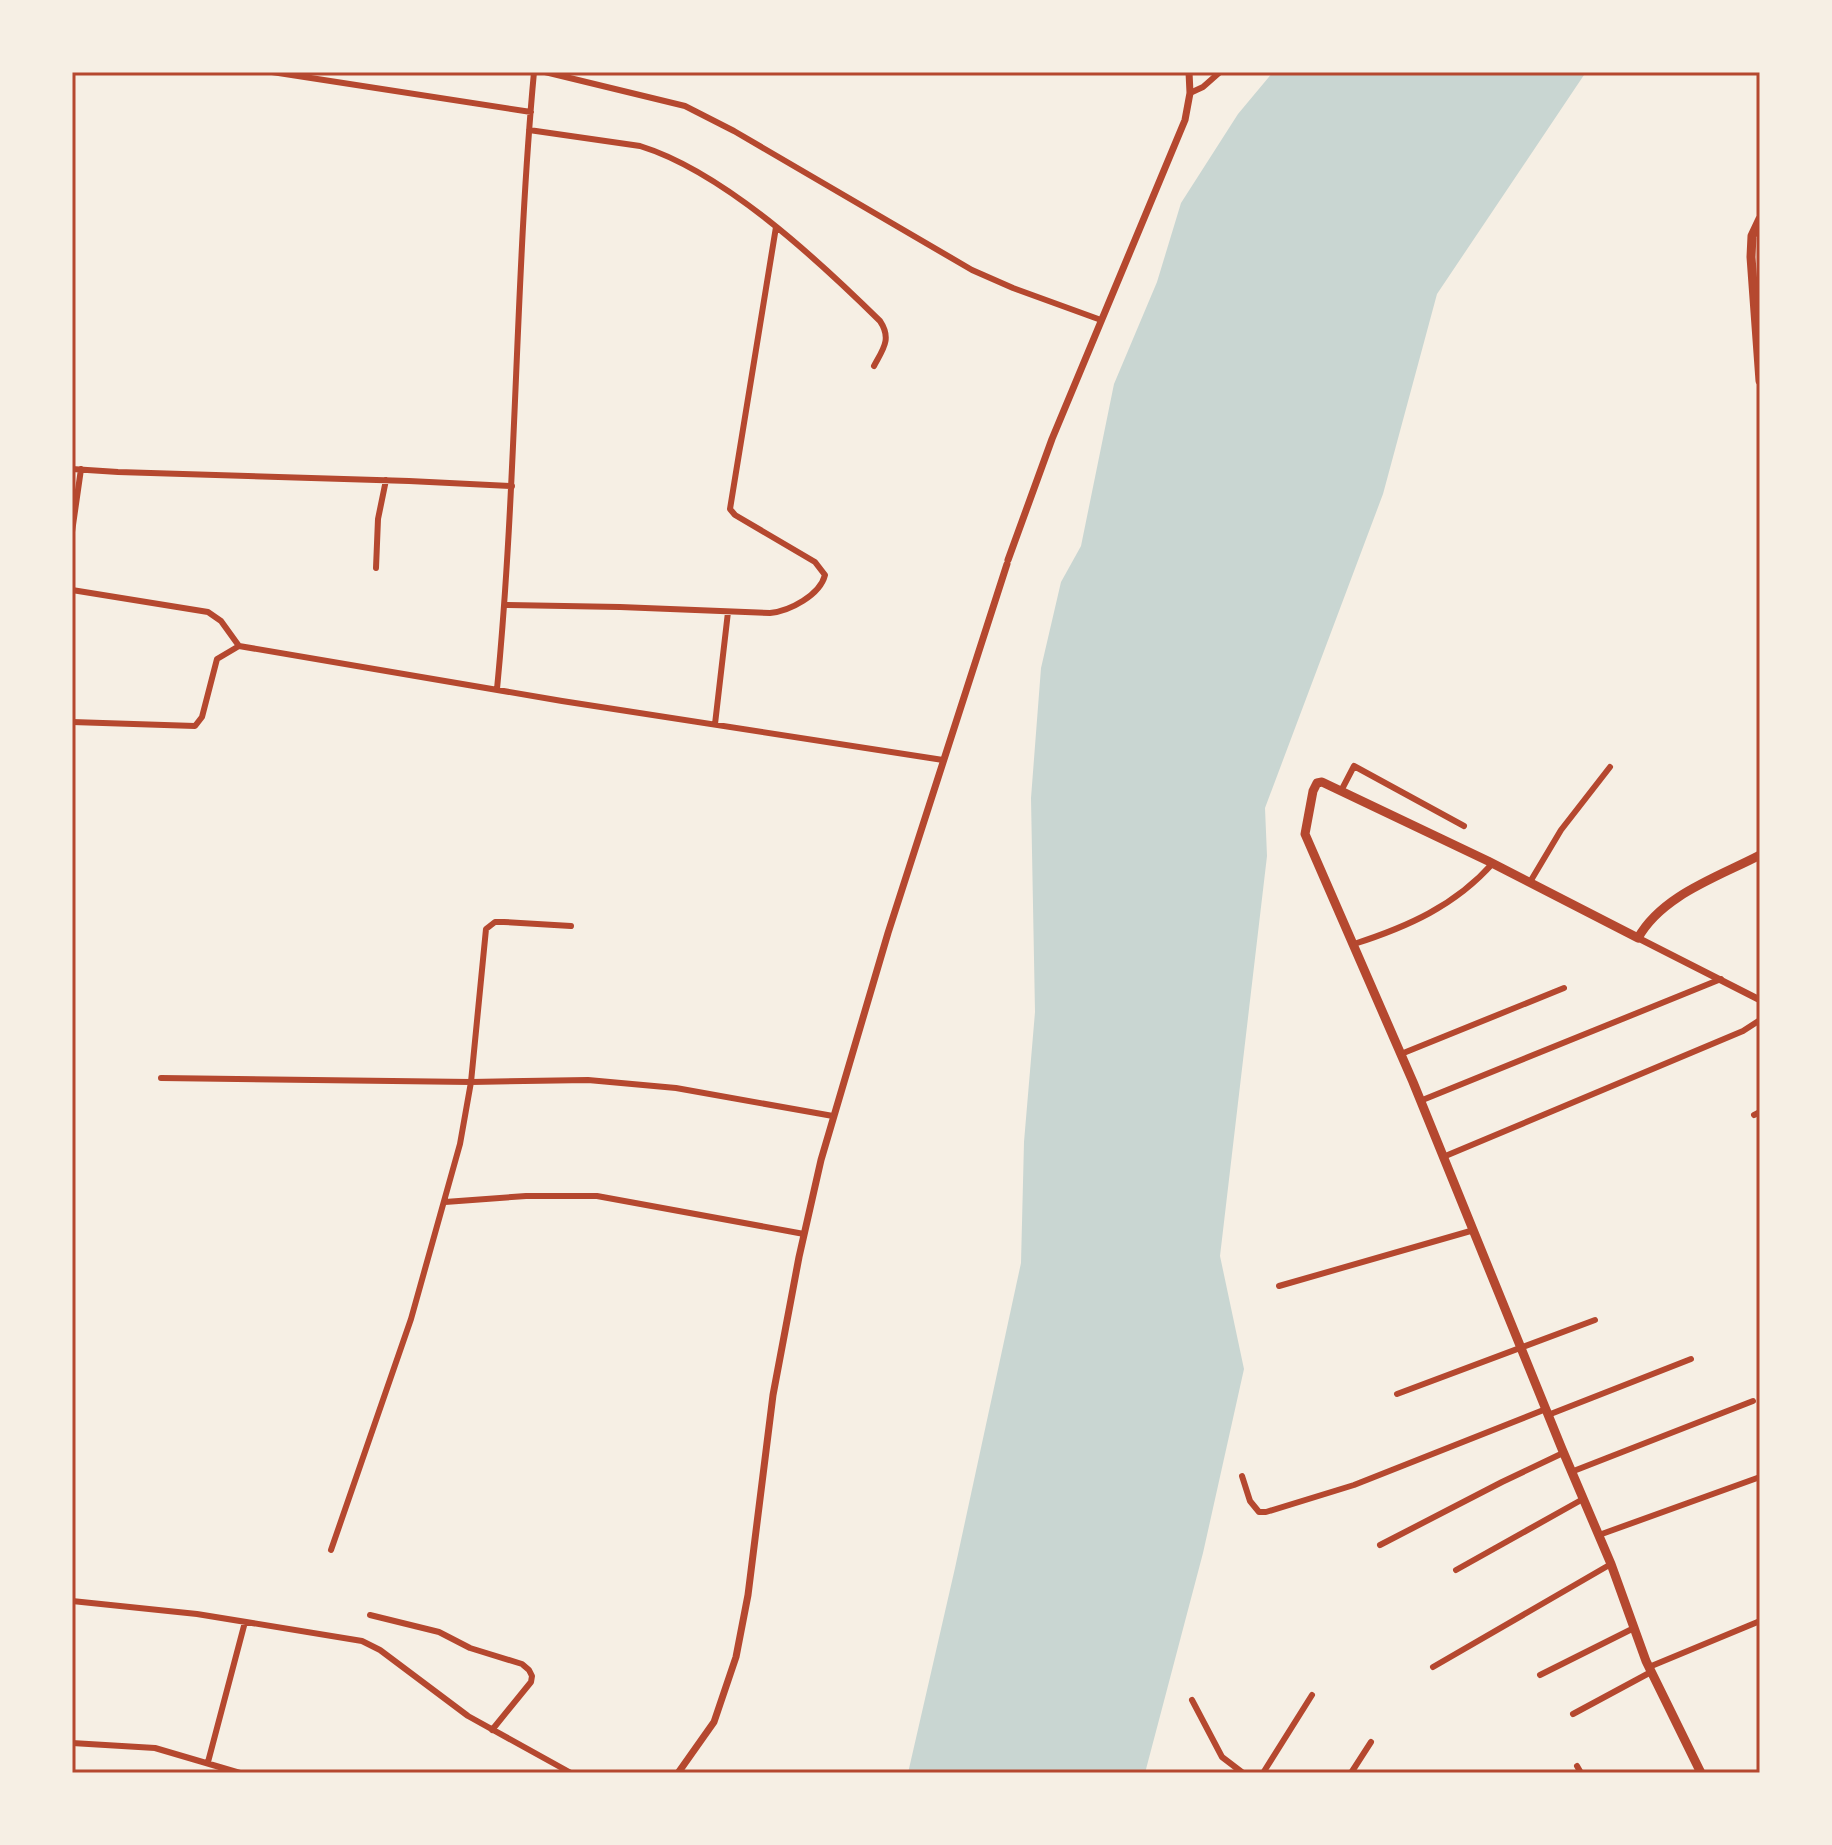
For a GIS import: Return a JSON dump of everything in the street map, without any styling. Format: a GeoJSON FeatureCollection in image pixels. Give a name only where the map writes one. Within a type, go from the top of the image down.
{"type":"FeatureCollection","features":[{"type":"Feature","properties":{"kind":"main road"},"geometry":{"type":"LineString","coordinates":[[1760,219],[1752,236],[1751,257],[1760,381]]}},
{"type":"Feature","properties":{"kind":"main road"},"geometry":{"type":"LineString","coordinates":[[1701,1773],[1650,1670],[1611,1564],[1474,1230],[1305,834],[1315,785],[1322,782],[1493,863],[1534,874],[1638,938],[1646,923],[1679,897],[1760,855]]}},
{"type":"Feature","properties":{"kind":"street"},"geometry":{"type":"LineString","coordinates":[[272,72],[531,112]]}},
{"type":"Feature","properties":{"kind":"street"},"geometry":{"type":"LineString","coordinates":[[497,689],[505,605],[534,72]]}},
{"type":"Feature","properties":{"kind":"street"},"geometry":{"type":"LineString","coordinates":[[545,72],[685,106],[741,135],[972,270],[1101,320]]}},
{"type":"Feature","properties":{"kind":"street"},"geometry":{"type":"LineString","coordinates":[[678,1773],[714,1722],[736,1657],[748,1595],[773,1395],[804,1234],[833,1116],[1007,562],[1052,439],[1177,139],[1188,106],[1189,72]]}},
{"type":"Feature","properties":{"kind":"street"},"geometry":{"type":"LineString","coordinates":[[1190,93],[1203,87],[1220,72]]}},
{"type":"Feature","properties":{"kind":"street"},"geometry":{"type":"LineString","coordinates":[[529,130],[640,146],[700,173],[776,227],[880,321],[886,330],[887,342],[874,366]]}},
{"type":"Feature","properties":{"kind":"street"},"geometry":{"type":"LineString","coordinates":[[505,605],[781,612],[822,583],[825,578],[823,570],[815,562],[735,515],[730,509],[776,227]]}},
{"type":"Feature","properties":{"kind":"street"},"geometry":{"type":"LineString","coordinates":[[72,469],[512,486]]}},
{"type":"Feature","properties":{"kind":"street"},"geometry":{"type":"LineString","coordinates":[[72,532],[81,469]]}},
{"type":"Feature","properties":{"kind":"street"},"geometry":{"type":"LineString","coordinates":[[376,568],[378,519],[386,480]]}},
{"type":"Feature","properties":{"kind":"street"},"geometry":{"type":"LineString","coordinates":[[72,590],[208,612],[221,621],[239,646]]}},
{"type":"Feature","properties":{"kind":"street"},"geometry":{"type":"LineString","coordinates":[[715,724],[728,612]]}},
{"type":"Feature","properties":{"kind":"street"},"geometry":{"type":"LineString","coordinates":[[72,722],[195,726],[202,717],[217,659],[239,646],[943,760]]}},
{"type":"Feature","properties":{"kind":"street"},"geometry":{"type":"LineString","coordinates":[[1341,791],[1353,767],[1464,826]]}},
{"type":"Feature","properties":{"kind":"street"},"geometry":{"type":"LineString","coordinates":[[1534,874],[1561,830],[1610,767]]}},
{"type":"Feature","properties":{"kind":"street"},"geometry":{"type":"LineString","coordinates":[[1354,944],[1426,917],[1471,885],[1493,863]]}},
{"type":"Feature","properties":{"kind":"street"},"geometry":{"type":"LineString","coordinates":[[331,1550],[344,1505],[393,1372],[460,1144],[471,1082],[486,929],[490,924],[504,922],[571,926]]}},
{"type":"Feature","properties":{"kind":"street"},"geometry":{"type":"LineString","coordinates":[[1638,938],[1760,1000]]}},
{"type":"Feature","properties":{"kind":"street"},"geometry":{"type":"LineString","coordinates":[[1420,1101],[1721,979]]}},
{"type":"Feature","properties":{"kind":"street"},"geometry":{"type":"LineString","coordinates":[[1401,1054],[1564,988]]}},
{"type":"Feature","properties":{"kind":"street"},"geometry":{"type":"LineString","coordinates":[[1443,1157],[1743,1031],[1760,1020]]}},
{"type":"Feature","properties":{"kind":"street"},"geometry":{"type":"LineString","coordinates":[[161,1078],[471,1082],[588,1080],[635,1083],[833,1116]]}},
{"type":"Feature","properties":{"kind":"street"},"geometry":{"type":"LineString","coordinates":[[445,1202],[526,1196],[597,1196],[804,1234]]}},
{"type":"Feature","properties":{"kind":"street"},"geometry":{"type":"LineString","coordinates":[[1279,1286],[1474,1230]]}},
{"type":"Feature","properties":{"kind":"street"},"geometry":{"type":"LineString","coordinates":[[1397,1394],[1521,1345],[1595,1320]]}},
{"type":"Feature","properties":{"kind":"street"},"geometry":{"type":"LineString","coordinates":[[1242,1476],[1254,1507],[1259,1512],[1266,1512],[1354,1485],[1691,1359]]}},
{"type":"Feature","properties":{"kind":"street"},"geometry":{"type":"LineString","coordinates":[[1571,1472],[1753,1401]]}},
{"type":"Feature","properties":{"kind":"street"},"geometry":{"type":"LineString","coordinates":[[1380,1545],[1563,1453]]}},
{"type":"Feature","properties":{"kind":"street"},"geometry":{"type":"LineString","coordinates":[[1599,1535],[1760,1477]]}},
{"type":"Feature","properties":{"kind":"street"},"geometry":{"type":"LineString","coordinates":[[1456,1570],[1583,1499]]}},
{"type":"Feature","properties":{"kind":"street"},"geometry":{"type":"LineString","coordinates":[[1433,1667],[1611,1564]]}},
{"type":"Feature","properties":{"kind":"street"},"geometry":{"type":"LineString","coordinates":[[72,1601],[197,1614],[349,1637],[371,1645],[444,1700],[571,1773]]}},
{"type":"Feature","properties":{"kind":"street"},"geometry":{"type":"LineString","coordinates":[[370,1615],[439,1632],[470,1648],[522,1664],[529,1670],[531,1682],[492,1730]]}},
{"type":"Feature","properties":{"kind":"street"},"geometry":{"type":"LineString","coordinates":[[1573,1714],[1650,1670],[1760,1621]]}},
{"type":"Feature","properties":{"kind":"street"},"geometry":{"type":"LineString","coordinates":[[208,1762],[245,1622]]}},
{"type":"Feature","properties":{"kind":"street"},"geometry":{"type":"LineString","coordinates":[[1540,1675],[1634,1628]]}},
{"type":"Feature","properties":{"kind":"street"},"geometry":{"type":"LineString","coordinates":[[1263,1773],[1312,1695]]}},
{"type":"Feature","properties":{"kind":"street"},"geometry":{"type":"LineString","coordinates":[[1192,1700],[1222,1757],[1243,1773]]}},
{"type":"Feature","properties":{"kind":"street"},"geometry":{"type":"LineString","coordinates":[[1351,1773],[1371,1742]]}},
{"type":"Feature","properties":{"kind":"street"},"geometry":{"type":"LineString","coordinates":[[72,1743],[155,1748],[240,1773]]}},
{"type":"Feature","properties":{"kind":"shaded area"},"geometry":{"type":"Polygon","coordinates":[[[1273,72],[1586,72],[1437,294],[1383,494],[1265,808],[1267,856],[1220,1256],[1244,1369],[1203,1553],[1145,1773],[908,1773],[1021,1263],[1024,1142],[1035,1012],[1031,798],[1041,668],[1061,582],[1081,546],[1114,384],[1157,282],[1181,203],[1238,114],[1273,72]]]}}]}
